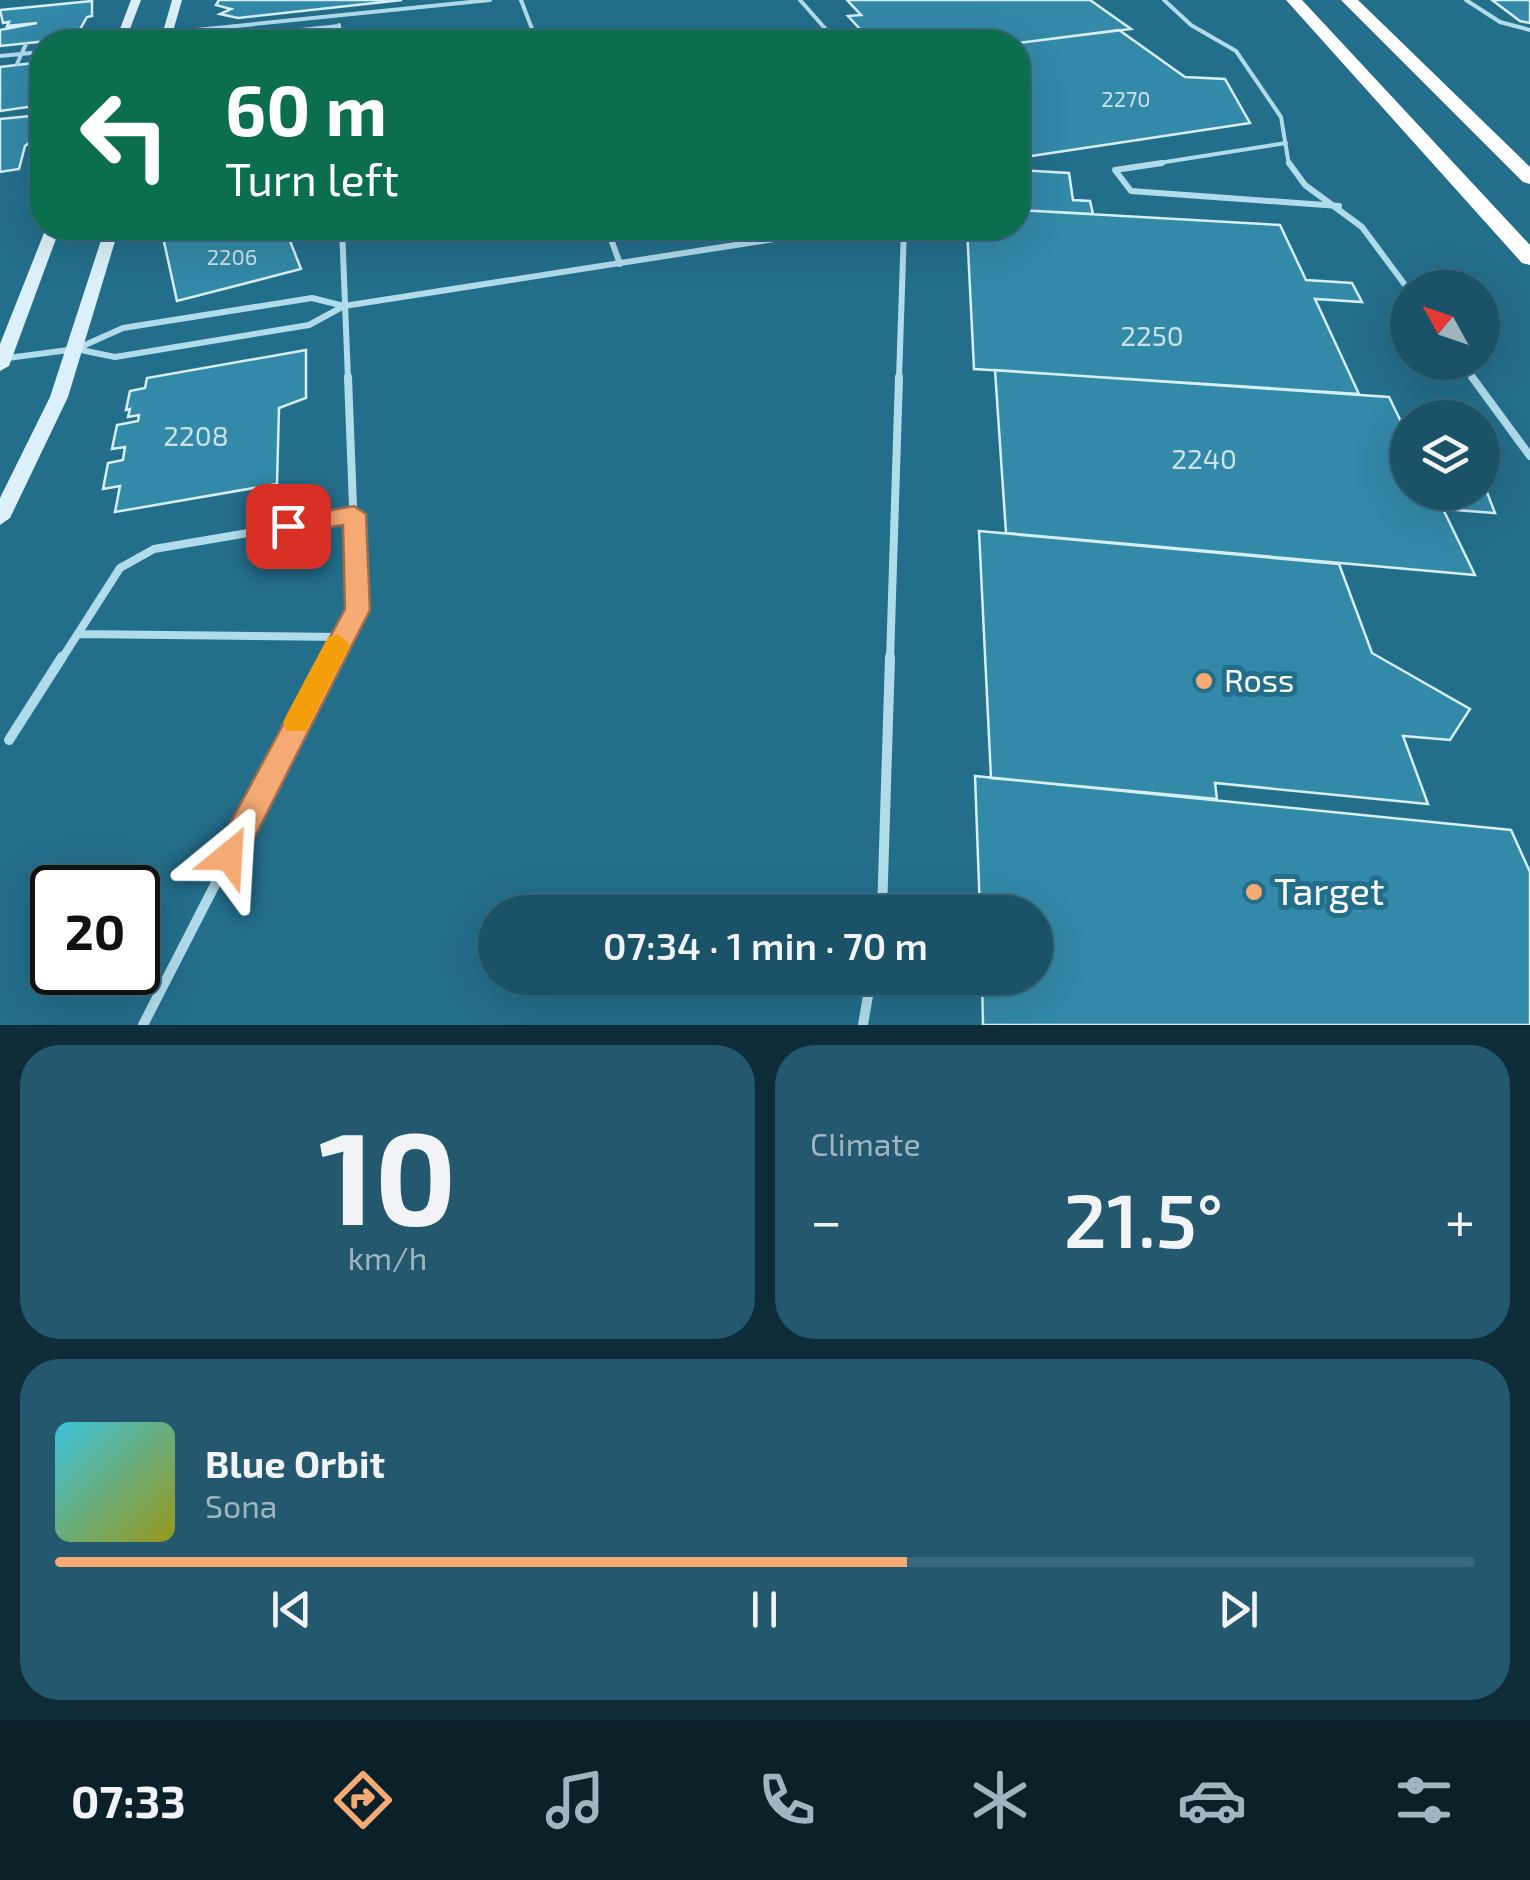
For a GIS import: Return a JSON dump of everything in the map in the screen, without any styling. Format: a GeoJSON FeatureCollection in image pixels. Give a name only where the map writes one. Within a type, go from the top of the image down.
{"type":"FeatureCollection","features":[{"type":"Feature","properties":{"kind":"highway"},"geometry":{"type":"LineString","coordinates":[[1294,0],[1530,258]]}},
{"type":"Feature","properties":{"kind":"highway"},"geometry":{"type":"LineString","coordinates":[[1349,0],[1530,178]]}},
{"type":"Feature","properties":{"kind":"main road"},"geometry":{"type":"LineString","coordinates":[[127,30],[136,0]]}},
{"type":"Feature","properties":{"kind":"main road"},"geometry":{"type":"LineString","coordinates":[[168,30],[177,0]]}},
{"type":"Feature","properties":{"kind":"main road"},"geometry":{"type":"LineString","coordinates":[[1,362],[48,240]]}},
{"type":"Feature","properties":{"kind":"main road"},"geometry":{"type":"LineString","coordinates":[[0,518],[50,417],[76,348],[108,240]]}},
{"type":"Feature","properties":{"kind":"lane"},"geometry":{"type":"LineString","coordinates":[[226,30],[490,0]]}},
{"type":"Feature","properties":{"kind":"lane"},"geometry":{"type":"LineString","coordinates":[[522,0],[533,30]]}},
{"type":"Feature","properties":{"kind":"lane"},"geometry":{"type":"LineString","coordinates":[[800,0],[826,30]]}},
{"type":"Feature","properties":{"kind":"lane"},"geometry":{"type":"LineString","coordinates":[[1164,0],[1191,25],[1236,51],[1280,117],[1289,165],[1306,185],[1339,206],[1362,228],[1393,270]]}},
{"type":"Feature","properties":{"kind":"lane"},"geometry":{"type":"LineString","coordinates":[[1466,0],[1500,22],[1530,30]]}},
{"type":"Feature","properties":{"kind":"lane"},"geometry":{"type":"LineString","coordinates":[[339,15],[340,30]]}},
{"type":"Feature","properties":{"kind":"lane"},"geometry":{"type":"LineString","coordinates":[[302,30],[340,26]]}},
{"type":"Feature","properties":{"kind":"lane"},"geometry":{"type":"LineString","coordinates":[[17,64],[26,44]]}},
{"type":"Feature","properties":{"kind":"lane"},"geometry":{"type":"LineString","coordinates":[[0,56],[30,53]]}},
{"type":"Feature","properties":{"kind":"lane"},"geometry":{"type":"LineString","coordinates":[[1286,143],[1115,170],[1131,191],[1339,206]]}},
{"type":"Feature","properties":{"kind":"lane"},"geometry":{"type":"LineString","coordinates":[[143,1025],[358,610],[342,240]]}},
{"type":"Feature","properties":{"kind":"lane"},"geometry":{"type":"LineString","coordinates":[[611,240],[620,264]]}},
{"type":"Feature","properties":{"kind":"lane"},"geometry":{"type":"LineString","coordinates":[[76,348],[98,357],[115,357],[309,325],[344,306],[770,240]]}},
{"type":"Feature","properties":{"kind":"lane"},"geometry":{"type":"LineString","coordinates":[[883,895],[904,240]]}},
{"type":"Feature","properties":{"kind":"lane"},"geometry":{"type":"LineString","coordinates":[[1,362],[76,348],[123,328],[312,298],[344,306]]}},
{"type":"Feature","properties":{"kind":"lane"},"geometry":{"type":"LineString","coordinates":[[1474,380],[1530,456]]}},
{"type":"Feature","properties":{"kind":"lane"},"geometry":{"type":"LineString","coordinates":[[10,740],[120,568],[154,549],[354,514]]}},
{"type":"Feature","properties":{"kind":"lane"},"geometry":{"type":"LineString","coordinates":[[78,634],[342,637]]}},
{"type":"Feature","properties":{"kind":"lane"},"geometry":{"type":"LineString","coordinates":[[863,1025],[868,995]]}},
{"type":"Feature","properties":{"kind":"building"},"geometry":{"type":"Polygon","coordinates":[[[219,0],[402,0],[238,18],[220,14],[231,9],[216,5],[219,0]]]}},
{"type":"Feature","properties":{"kind":"building"},"geometry":{"type":"Polygon","coordinates":[[[847,0],[1090,0],[1131,29],[1030,42],[1030,30],[861,30],[848,16],[861,15],[847,0]]]}},
{"type":"Feature","properties":{"kind":"building"},"geometry":{"type":"Polygon","coordinates":[[[1492,0],[1530,0],[1530,23],[1520,21],[1492,0]]]}},
{"type":"Feature","properties":{"kind":"building"},"geometry":{"type":"Polygon","coordinates":[[[92,1],[92,16],[87,17],[80,30],[30,30],[30,43],[0,46],[0,30],[37,23],[7,26],[9,22],[3,23],[0,10],[92,1]]]}},
{"type":"Feature","properties":{"kind":"building"},"geometry":{"type":"Polygon","coordinates":[[[1119,30],[1185,77],[1225,79],[1250,123],[1030,156],[1030,41],[1119,30]]]}},
{"type":"Feature","properties":{"kind":"building"},"geometry":{"type":"Polygon","coordinates":[[[30,63],[30,107],[0,111],[0,67],[30,63]]]}},
{"type":"Feature","properties":{"kind":"building"},"geometry":{"type":"Polygon","coordinates":[[[30,116],[30,142],[25,146],[19,169],[0,172],[0,119],[30,116]]]}},
{"type":"Feature","properties":{"kind":"building"},"geometry":{"type":"Polygon","coordinates":[[[1030,171],[1069,173],[1073,200],[1090,201],[1093,214],[1030,211],[1030,171]]]}},
{"type":"Feature","properties":{"kind":"building"},"geometry":{"type":"Polygon","coordinates":[[[1030,211],[1280,225],[1306,280],[1352,283],[1362,302],[1315,299],[1359,394],[974,369],[968,240],[1030,240],[1030,211]]]}},
{"type":"Feature","properties":{"kind":"building"},"geometry":{"type":"Polygon","coordinates":[[[164,240],[290,240],[301,269],[177,301],[164,240]]]}},
{"type":"Feature","properties":{"kind":"building"},"geometry":{"type":"Polygon","coordinates":[[[306,350],[306,398],[279,408],[277,484],[115,512],[120,486],[103,489],[108,463],[123,460],[125,447],[112,449],[117,425],[138,421],[139,415],[128,417],[130,409],[126,410],[130,391],[145,388],[147,378],[306,350]]]}},
{"type":"Feature","properties":{"kind":"building"},"geometry":{"type":"Polygon","coordinates":[[[995,370],[1389,397],[1390,510],[1443,510],[1475,575],[1006,533],[995,370]]]}},
{"type":"Feature","properties":{"kind":"building","name":"Ross"},"geometry":{"type":"Polygon","coordinates":[[[979,531],[1339,564],[1372,653],[1470,709],[1450,740],[1403,736],[1428,804],[1215,783],[1217,799],[991,778],[979,531]]]}},
{"type":"Feature","properties":{"kind":"building","name":"Target"},"geometry":{"type":"Polygon","coordinates":[[[975,776],[1511,830],[1530,872],[1530,1025],[983,1025],[982,995],[1053,995],[1053,895],[979,895],[975,776]]]}},
{"type":"Feature","properties":{"kind":"slow traffic"},"geometry":{"type":"LineString","coordinates":[[297,723],[338,645]]}},
{"type":"Feature","properties":{"kind":"place","name":"Ross"},"geometry":{"type":"Point","coordinates":[1204,681]}},
{"type":"Feature","properties":{"kind":"place","name":"Target"},"geometry":{"type":"Point","coordinates":[1254,892]}},
{"type":"Feature","properties":{"kind":"route"},"geometry":{"type":"LineString","coordinates":[[229,856],[358,610],[354,514],[288,526]]}}]}
